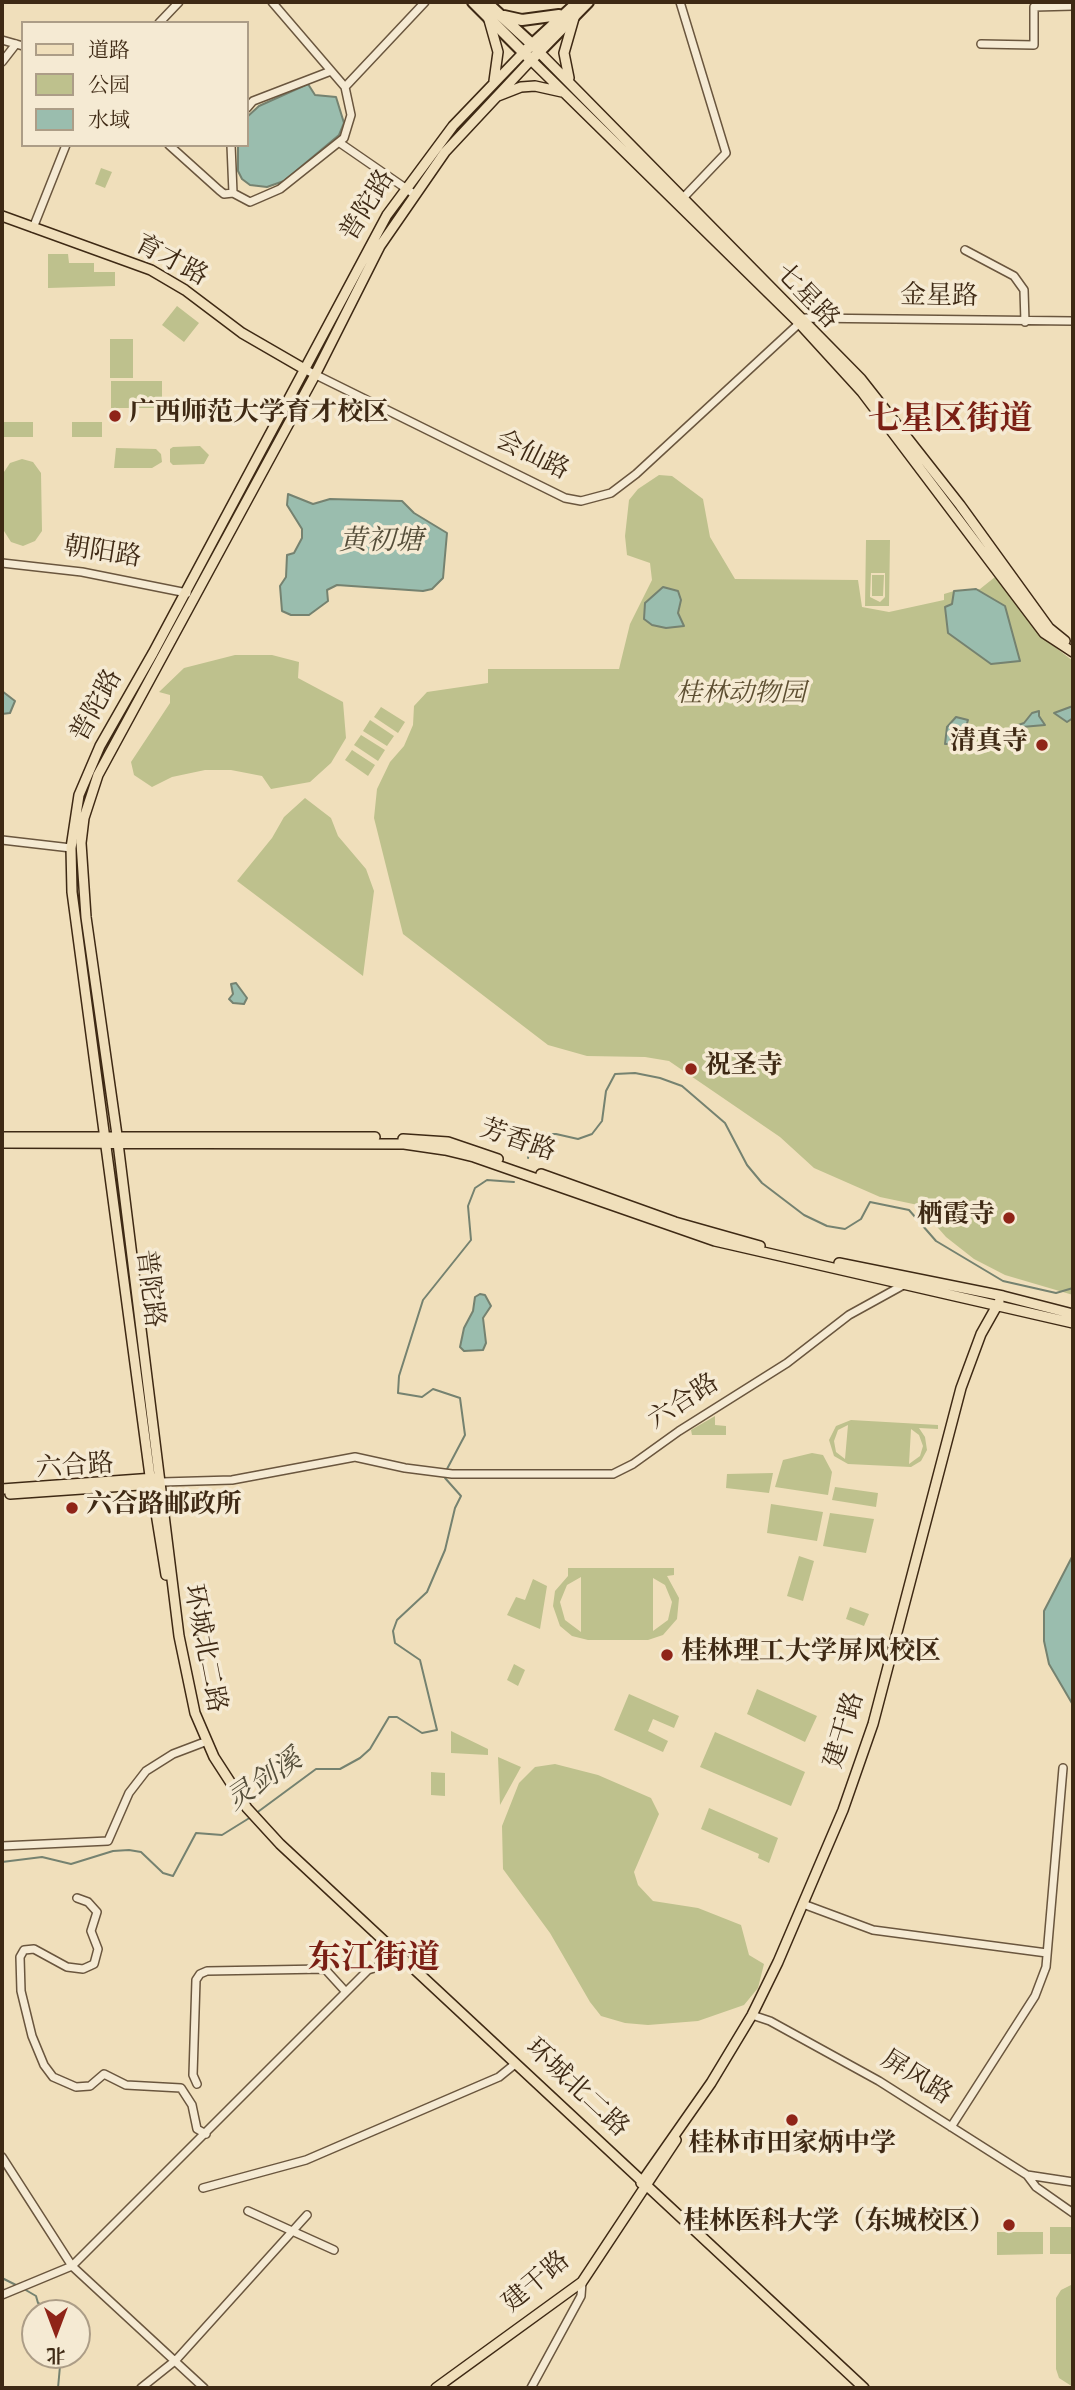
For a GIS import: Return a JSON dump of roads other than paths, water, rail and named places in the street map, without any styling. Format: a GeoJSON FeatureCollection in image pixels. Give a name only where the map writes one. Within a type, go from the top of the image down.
{"type":"FeatureCollection","features":[{"type":"Feature","properties":{"kind":"highway","name":"七星路"},"geometry":{"type":"LineString","coordinates":[[473,2],[492,14],[532,52]]}},
{"type":"Feature","properties":{"kind":"highway","name":"七星路"},"geometry":{"type":"LineString","coordinates":[[486,2],[492,14]]}},
{"type":"Feature","properties":{"kind":"highway"},"geometry":{"type":"LineString","coordinates":[[492,14],[522,20],[544,19],[588,2]]}},
{"type":"Feature","properties":{"kind":"highway"},"geometry":{"type":"LineString","coordinates":[[532,52],[578,6]]}},
{"type":"Feature","properties":{"kind":"highway"},"geometry":{"type":"LineString","coordinates":[[532,52],[565,12]]}},
{"type":"Feature","properties":{"kind":"main road"},"geometry":{"type":"LineString","coordinates":[[573,86],[567,75],[564,53],[569,28],[578,6]]}},
{"type":"Feature","properties":{"kind":"main road"},"geometry":{"type":"LineString","coordinates":[[492,14],[498,52],[493,84]]}},
{"type":"Feature","properties":{"kind":"main road","name":"七星路"},"geometry":{"type":"LineString","coordinates":[[532,52],[573,86],[684,197],[909,437],[1049,628],[1069,643]]}},
{"type":"Feature","properties":{"kind":"main road","name":"七星路"},"geometry":{"type":"LineString","coordinates":[[532,52],[566,94],[802,321],[862,392],[1044,633],[1073,652]]}},
{"type":"Feature","properties":{"kind":"main road","name":"普陀路"},"geometry":{"type":"LineString","coordinates":[[150,1480],[107,1139],[72,892],[71,848],[79,795],[88,771],[185,592],[410,192],[453,126],[493,84],[532,52]]}},
{"type":"Feature","properties":{"kind":"main road","name":"普陀路"},"geometry":{"type":"LineString","coordinates":[[410,192],[494,99],[532,52]]}},
{"type":"Feature","properties":{"kind":"main road"},"geometry":{"type":"LineString","coordinates":[[494,99],[521,88],[535,86],[566,94]]}},
{"type":"Feature","properties":{"kind":"main road","name":"育才路"},"geometry":{"type":"LineString","coordinates":[[2,216],[168,279],[242,333],[310,373]]}},
{"type":"Feature","properties":{"kind":"main road","name":"普陀路"},"geometry":{"type":"LineString","coordinates":[[162,1482],[83,891],[81,867],[84,818],[98,775],[310,373]]}},
{"type":"Feature","properties":{"kind":"main road","name":"芳香路"},"geometry":{"type":"LineString","coordinates":[[2,1137],[107,1139]]}},
{"type":"Feature","properties":{"kind":"main road","name":"芳香路"},"geometry":{"type":"LineString","coordinates":[[2,1143],[118,1138],[404,1144],[445,1150],[474,1157],[715,1241],[1000,1300]]}},
{"type":"Feature","properties":{"kind":"main road"},"geometry":{"type":"LineString","coordinates":[[1000,1300],[1073,1314]]}},
{"type":"Feature","properties":{"kind":"main road"},"geometry":{"type":"LineString","coordinates":[[1000,1300],[1073,1323]]}},
{"type":"Feature","properties":{"kind":"main road","name":"建干路"},"geometry":{"type":"LineString","coordinates":[[436,2388],[582,2281],[711,2082],[751,2015],[803,1904],[864,1754],[961,1388],[981,1334],[1000,1300]]}},
{"type":"Feature","properties":{"kind":"main road"},"geometry":{"type":"LineString","coordinates":[[150,1480],[162,1482]]}},
{"type":"Feature","properties":{"kind":"main road","name":"环城北二路"},"geometry":{"type":"LineString","coordinates":[[150,1480],[178,1664],[191,1714],[202,1743],[256,1824],[864,2388]]}},
{"type":"Feature","properties":{"kind":"main road","name":"六合路"},"geometry":{"type":"LineString","coordinates":[[2,1489],[150,1480]]}},
{"type":"Feature","properties":{"kind":"main road","name":"六合路"},"geometry":{"type":"LineString","coordinates":[[2,1495],[150,1480]]}},
{"type":"Feature","properties":{"kind":"main road","name":"环城北二路"},"geometry":{"type":"LineString","coordinates":[[162,1482],[177,1626],[188,1690],[214,1757],[245,1809]]}},
{"type":"Feature","properties":{"kind":"main road","name":"环城北二路"},"geometry":{"type":"LineString","coordinates":[[643,2184],[856,2388]]}},
{"type":"Feature","properties":{"kind":"street"},"geometry":{"type":"LineString","coordinates":[[161,21],[179,2]]}},
{"type":"Feature","properties":{"kind":"street"},"geometry":{"type":"LineString","coordinates":[[171,147],[224,194],[233,193],[250,202],[266,196],[340,143],[348,133],[351,115],[345,87],[272,2]]}},
{"type":"Feature","properties":{"kind":"street"},"geometry":{"type":"LineString","coordinates":[[345,87],[425,2]]}},
{"type":"Feature","properties":{"kind":"street"},"geometry":{"type":"LineString","coordinates":[[680,2],[726,153],[684,197]]}},
{"type":"Feature","properties":{"kind":"street"},"geometry":{"type":"LineString","coordinates":[[981,44],[1034,45],[1034,7],[1073,6]]}},
{"type":"Feature","properties":{"kind":"street"},"geometry":{"type":"LineString","coordinates":[[2,40],[19,45],[2,62]]}},
{"type":"Feature","properties":{"kind":"street"},"geometry":{"type":"LineString","coordinates":[[248,107],[253,102],[331,71]]}},
{"type":"Feature","properties":{"kind":"street"},"geometry":{"type":"LineString","coordinates":[[340,143],[410,192]]}},
{"type":"Feature","properties":{"kind":"street"},"geometry":{"type":"LineString","coordinates":[[33,228],[65,147]]}},
{"type":"Feature","properties":{"kind":"street"},"geometry":{"type":"LineString","coordinates":[[231,147],[233,193]]}},
{"type":"Feature","properties":{"kind":"street"},"geometry":{"type":"LineString","coordinates":[[965,250],[1014,276],[1024,290],[1025,322]]}},
{"type":"Feature","properties":{"kind":"street","name":"金星路"},"geometry":{"type":"LineString","coordinates":[[802,321],[1073,321]]}},
{"type":"Feature","properties":{"kind":"street","name":"会仙路"},"geometry":{"type":"LineString","coordinates":[[310,373],[565,498],[581,501],[611,494],[636,474],[802,321]]}},
{"type":"Feature","properties":{"kind":"street","name":"朝阳路"},"geometry":{"type":"LineString","coordinates":[[2,563],[82,572],[194,596]]}},
{"type":"Feature","properties":{"kind":"street"},"geometry":{"type":"LineString","coordinates":[[2,840],[71,848]]}},
{"type":"Feature","properties":{"kind":"street","name":"六合路"},"geometry":{"type":"LineString","coordinates":[[162,1482],[232,1480],[355,1457],[452,1474],[603,1475],[624,1470],[679,1431],[787,1363],[849,1315],[909,1281]]}},
{"type":"Feature","properties":{"kind":"street"},"geometry":{"type":"LineString","coordinates":[[2,1846],[108,1841],[129,1793],[146,1771],[173,1754],[202,1743]]}},
{"type":"Feature","properties":{"kind":"street"},"geometry":{"type":"LineString","coordinates":[[951,2127],[1035,1996],[1047,1953],[1063,1768]]}},
{"type":"Feature","properties":{"kind":"street"},"geometry":{"type":"LineString","coordinates":[[76,1898],[88,1902],[97,1912],[91,1931],[98,1949],[94,1964],[83,1969],[67,1967],[34,1949],[24,1950],[20,1957],[21,1991],[32,2036],[44,2065],[53,2077],[76,2087],[90,2087],[104,2074],[126,2085],[181,2088],[192,2105],[197,2129],[206,2134]]}},
{"type":"Feature","properties":{"kind":"street"},"geometry":{"type":"LineString","coordinates":[[803,1904],[873,1930],[1047,1953]]}},
{"type":"Feature","properties":{"kind":"street"},"geometry":{"type":"LineString","coordinates":[[2,2295],[33,2285],[72,2266],[368,1970],[400,1960]]}},
{"type":"Feature","properties":{"kind":"street"},"geometry":{"type":"LineString","coordinates":[[197,2084],[193,2075],[196,1980],[200,1974],[207,1971],[325,1969],[345,1992]]}},
{"type":"Feature","properties":{"kind":"street","name":"屏风路"},"geometry":{"type":"LineString","coordinates":[[751,2015],[770,2021],[879,2081],[1027,2175],[1036,2187],[1073,2213]]}},
{"type":"Feature","properties":{"kind":"street"},"geometry":{"type":"LineString","coordinates":[[203,2188],[306,2161],[499,2077],[514,2065]]}},
{"type":"Feature","properties":{"kind":"street"},"geometry":{"type":"LineString","coordinates":[[2,2157],[72,2266],[204,2388]]}},
{"type":"Feature","properties":{"kind":"street"},"geometry":{"type":"LineString","coordinates":[[1027,2175],[1073,2182]]}},
{"type":"Feature","properties":{"kind":"street"},"geometry":{"type":"LineString","coordinates":[[248,2211],[334,2250]]}},
{"type":"Feature","properties":{"kind":"street"},"geometry":{"type":"LineString","coordinates":[[141,2388],[176,2360],[307,2216]]}},
{"type":"Feature","properties":{"kind":"street"},"geometry":{"type":"LineString","coordinates":[[531,2388],[581,2296],[582,2281]]}},
{"type":"Feature","properties":{"kind":"water"},"geometry":{"type":"Polygon","coordinates":[[[308,84],[315,95],[336,97],[344,123],[339,135],[284,181],[267,187],[250,185],[242,179],[238,171],[238,147],[248,147],[248,116],[259,106],[308,84]]]}},
{"type":"Feature","properties":{"kind":"water","name":"黄初塘"},"geometry":{"type":"Polygon","coordinates":[[[288,494],[313,504],[330,499],[402,501],[414,513],[447,533],[443,578],[432,589],[423,591],[337,585],[327,590],[328,601],[309,615],[291,615],[282,611],[280,586],[286,577],[287,555],[294,553],[302,538],[302,529],[287,505],[288,494]]]}},
{"type":"Feature","properties":{"kind":"water"},"geometry":{"type":"Polygon","coordinates":[[[663,587],[678,591],[681,600],[678,613],[684,626],[666,628],[652,625],[644,619],[645,603],[663,587]]]}},
{"type":"Feature","properties":{"kind":"water"},"geometry":{"type":"Polygon","coordinates":[[[976,589],[1005,606],[1020,661],[991,664],[948,633],[945,607],[952,604],[954,591],[976,589]]]}},
{"type":"Feature","properties":{"kind":"water"},"geometry":{"type":"Polygon","coordinates":[[[2,691],[15,701],[10,713],[2,714],[2,691]]]}},
{"type":"Feature","properties":{"kind":"water"},"geometry":{"type":"Polygon","coordinates":[[[1073,706],[1073,718],[1067,722],[1054,713],[1073,706]]]}},
{"type":"Feature","properties":{"kind":"water"},"geometry":{"type":"Polygon","coordinates":[[[1039,711],[1045,725],[1010,728],[1024,723],[1032,713],[1039,711]]]}},
{"type":"Feature","properties":{"kind":"water"},"geometry":{"type":"Polygon","coordinates":[[[956,717],[968,720],[964,733],[954,735],[948,744],[945,744],[947,727],[956,717]]]}},
{"type":"Feature","properties":{"kind":"water"},"geometry":{"type":"Polygon","coordinates":[[[236,983],[247,998],[244,1004],[233,1003],[229,999],[233,994],[231,984],[236,983]]]}},
{"type":"Feature","properties":{"kind":"water"},"geometry":{"type":"Polygon","coordinates":[[[485,1295],[491,1306],[483,1318],[486,1343],[483,1350],[464,1351],[460,1347],[464,1328],[473,1311],[475,1297],[485,1295]]]}},
{"type":"Feature","properties":{"kind":"water"},"geometry":{"type":"Polygon","coordinates":[[[1073,1555],[1073,1705],[1049,1664],[1044,1641],[1044,1611],[1073,1555]]]}},
{"type":"Feature","properties":{"kind":"waterway","name":"灵剑溪"},"geometry":{"type":"LineString","coordinates":[[528,1158],[530,1143],[541,1134],[578,1139],[592,1134],[602,1121],[606,1091],[615,1074],[635,1073],[660,1078],[682,1086],[725,1123],[747,1165],[762,1183],[804,1215],[827,1226],[845,1229],[861,1219],[870,1202],[909,1210],[936,1241],[1003,1281],[1056,1293],[1073,1288]]}},
{"type":"Feature","properties":{"kind":"waterway","name":"灵剑溪"},"geometry":{"type":"LineString","coordinates":[[447,1469],[465,1435],[460,1398],[433,1389],[422,1397],[398,1393],[399,1376],[423,1300],[471,1240],[468,1206],[475,1188],[487,1180],[514,1182]]}},
{"type":"Feature","properties":{"kind":"waterway","name":"灵剑溪"},"geometry":{"type":"LineString","coordinates":[[255,1814],[316,1769],[340,1769],[360,1758],[370,1749],[389,1717],[397,1717],[422,1733],[437,1730],[420,1660],[395,1643],[393,1631],[397,1620],[427,1592],[445,1550],[455,1508],[461,1496],[445,1478],[445,1474]]}},
{"type":"Feature","properties":{"kind":"waterway","name":"灵剑溪"},"geometry":{"type":"LineString","coordinates":[[2,1862],[42,1857],[71,1864],[113,1851],[129,1850],[141,1852],[163,1873],[173,1876],[196,1833],[222,1835],[251,1817]]}},
{"type":"Feature","properties":{"kind":"waterway","name":"灵剑溪"},"geometry":{"type":"LineString","coordinates":[[2,2278],[16,2285]]}},
{"type":"Feature","properties":{"kind":"waterway","name":"灵剑溪"},"geometry":{"type":"LineString","coordinates":[[24,2289],[37,2299]]}},
{"type":"Feature","properties":{"kind":"waterway","name":"灵剑溪"},"geometry":{"type":"LineString","coordinates":[[58,2388],[60,2369]]}},
{"type":"Feature","properties":{"kind":"place","name":"广西师范大学育才校区"},"geometry":{"type":"Point","coordinates":[115,416]}},
{"type":"Feature","properties":{"kind":"place","name":"清真寺"},"geometry":{"type":"Point","coordinates":[1042,745]}},
{"type":"Feature","properties":{"kind":"place","name":"祝圣寺"},"geometry":{"type":"Point","coordinates":[691,1069]}},
{"type":"Feature","properties":{"kind":"place","name":"栖霞寺"},"geometry":{"type":"Point","coordinates":[1009,1218]}},
{"type":"Feature","properties":{"kind":"place","name":"六合路邮政所"},"geometry":{"type":"Point","coordinates":[72,1508]}},
{"type":"Feature","properties":{"kind":"place","name":"桂林理工大学屏风校区"},"geometry":{"type":"Point","coordinates":[667,1655]}},
{"type":"Feature","properties":{"kind":"place","name":"桂林市田家炳中学"},"geometry":{"type":"Point","coordinates":[792,2120]}},
{"type":"Feature","properties":{"kind":"place","name":"桂林医科大学（东城校区）"},"geometry":{"type":"Point","coordinates":[1009,2225]}},
{"type":"Feature","properties":{"kind":"district","name":"七星区街道"},"geometry":{"type":"Point","coordinates":[950,423]}},
{"type":"Feature","properties":{"kind":"district","name":"东江街道"},"geometry":{"type":"Point","coordinates":[374,1962]}},
{"type":"Feature","properties":{"kind":"park label","name":"桂林动物园"},"geometry":{"type":"Point","coordinates":[741,697]}}]}
